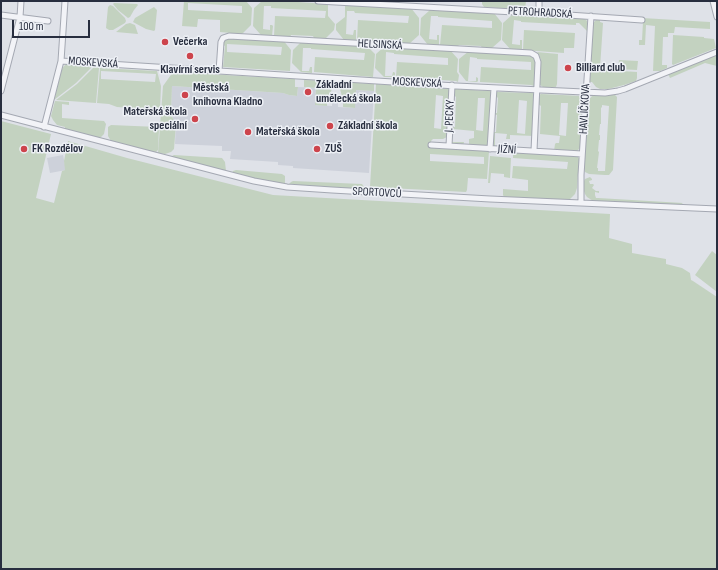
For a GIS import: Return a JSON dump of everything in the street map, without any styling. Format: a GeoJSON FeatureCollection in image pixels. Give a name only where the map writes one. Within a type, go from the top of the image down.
{"type":"FeatureCollection","features":[{"type":"Feature","properties":{"kind":"street"},"geometry":{"type":"LineString","coordinates":[[1,91],[20,17],[21,1]]}},
{"type":"Feature","properties":{"kind":"street"},"geometry":{"type":"LineString","coordinates":[[44,127],[61,61],[65,1]]}},
{"type":"Feature","properties":{"kind":"street","name":"PETROHRADSKÁ"},"geometry":{"type":"LineString","coordinates":[[318,1],[514,12],[539,12],[642,20]]}},
{"type":"Feature","properties":{"kind":"street"},"geometry":{"type":"LineString","coordinates":[[539,12],[540,1]]}},
{"type":"Feature","properties":{"kind":"street"},"geometry":{"type":"LineString","coordinates":[[713,1],[717,17]]}},
{"type":"Feature","properties":{"kind":"street"},"geometry":{"type":"LineString","coordinates":[[1,14],[48,22]]}},
{"type":"Feature","properties":{"kind":"street","name":"HAVLÍČKOVA"},"geometry":{"type":"LineString","coordinates":[[581,202],[582,154],[590,16]]}},
{"type":"Feature","properties":{"kind":"street","name":"HELSINSKÁ"},"geometry":{"type":"LineString","coordinates":[[219,71],[221,42],[223,38],[229,36],[531,53],[538,60],[534,151]]}},
{"type":"Feature","properties":{"kind":"street","name":"MOSKEVSKÁ"},"geometry":{"type":"LineString","coordinates":[[61,61],[452,86],[605,93],[618,91],[717,52]]}},
{"type":"Feature","properties":{"kind":"street","name":"J. PECKY"},"geometry":{"type":"LineString","coordinates":[[448,146],[452,86]]}},
{"type":"Feature","properties":{"kind":"street"},"geometry":{"type":"LineString","coordinates":[[490,149],[494,88]]}},
{"type":"Feature","properties":{"kind":"street","name":"SPORTOVCŮ"},"geometry":{"type":"LineString","coordinates":[[1,115],[278,186],[490,199],[717,209]]}},
{"type":"Feature","properties":{"kind":"street","name":"JIŽNÍ"},"geometry":{"type":"LineString","coordinates":[[431,145],[582,154]]}},
{"type":"Feature","properties":{"kind":"shaded area"},"geometry":{"type":"Polygon","coordinates":[[[172,86],[283,93],[297,96],[298,87],[316,88],[315,105],[332,106],[332,101],[338,102],[338,107],[355,108],[355,90],[374,91],[369,173],[293,168],[293,166],[278,165],[278,162],[230,159],[231,151],[222,151],[222,146],[175,144],[176,124],[171,115],[172,86]]]}},
{"type":"Feature","properties":{"kind":"shaded area"},"geometry":{"type":"Polygon","coordinates":[[[63,155],[66,170],[50,173],[47,158],[63,155]]]}},
{"type":"Feature","properties":{"kind":"green space"},"geometry":{"type":"Polygon","coordinates":[[[184,1],[246,1],[252,8],[251,25],[242,34],[220,32],[220,20],[198,19],[197,27],[182,26],[184,1]],[[188,3],[188,10],[242,13],[242,6],[188,3]]]}},
{"type":"Feature","properties":{"kind":"green space"},"geometry":{"type":"Polygon","coordinates":[[[262,1],[328,4],[328,16],[335,24],[334,30],[325,39],[314,38],[313,36],[274,36],[275,16],[325,18],[326,11],[271,8],[271,6],[264,6],[263,29],[270,30],[270,25],[272,25],[272,36],[261,35],[253,26],[254,8],[262,1]]]}},
{"type":"Feature","properties":{"kind":"green space"},"geometry":{"type":"Polygon","coordinates":[[[482,1],[526,1],[525,10],[484,7],[482,1]]]}},
{"type":"Feature","properties":{"kind":"green space"},"geometry":{"type":"Polygon","coordinates":[[[113,4],[138,5],[128,18],[118,10],[113,4]]]}},
{"type":"Feature","properties":{"kind":"green space"},"geometry":{"type":"Polygon","coordinates":[[[110,5],[113,6],[125,18],[126,21],[113,30],[106,28],[108,7],[110,5]]]}},
{"type":"Feature","properties":{"kind":"green space"},"geometry":{"type":"Polygon","coordinates":[[[345,5],[411,8],[419,18],[419,35],[409,44],[398,43],[397,41],[357,41],[358,20],[408,23],[409,16],[355,13],[354,11],[347,11],[346,34],[353,35],[354,30],[356,30],[356,40],[344,40],[336,30],[336,24],[345,17],[345,5]]]}},
{"type":"Feature","properties":{"kind":"green space"},"geometry":{"type":"Polygon","coordinates":[[[154,7],[157,10],[154,31],[146,29],[133,22],[135,18],[154,7]]]}},
{"type":"Feature","properties":{"kind":"green space"},"geometry":{"type":"Polygon","coordinates":[[[430,10],[494,13],[502,23],[501,40],[492,48],[482,48],[481,46],[459,45],[457,47],[440,45],[442,25],[492,28],[492,21],[431,16],[429,39],[437,40],[437,35],[439,35],[439,45],[428,45],[420,35],[421,18],[430,10]]]}},
{"type":"Feature","properties":{"kind":"green space"},"geometry":{"type":"Polygon","coordinates":[[[513,14],[583,18],[587,21],[587,31],[579,23],[576,23],[576,25],[521,22],[514,20],[512,44],[520,45],[520,40],[522,40],[522,50],[511,50],[502,40],[503,23],[513,14]]]}},
{"type":"Feature","properties":{"kind":"green space"},"geometry":{"type":"Polygon","coordinates":[[[642,18],[710,22],[710,29],[675,27],[674,33],[668,33],[668,37],[663,37],[662,65],[667,65],[667,68],[660,71],[653,71],[655,26],[646,25],[645,45],[639,45],[639,40],[642,40],[642,18]]]}},
{"type":"Feature","properties":{"kind":"green space"},"geometry":{"type":"Polygon","coordinates":[[[596,20],[600,20],[600,22],[603,23],[600,68],[590,67],[593,23],[596,20]]]}},
{"type":"Feature","properties":{"kind":"green space"},"geometry":{"type":"Polygon","coordinates":[[[130,23],[135,25],[138,34],[116,32],[126,24],[130,23]]]}},
{"type":"Feature","properties":{"kind":"green space"},"geometry":{"type":"Polygon","coordinates":[[[524,30],[575,33],[574,48],[564,48],[564,53],[523,50],[524,30]]]}},
{"type":"Feature","properties":{"kind":"green space"},"geometry":{"type":"Polygon","coordinates":[[[673,35],[714,39],[716,48],[673,65],[673,35]]]}},
{"type":"Feature","properties":{"kind":"green space"},"geometry":{"type":"Polygon","coordinates":[[[226,38],[283,40],[291,50],[290,71],[223,67],[225,46],[222,44],[226,38]],[[227,44],[227,52],[281,55],[282,47],[227,44]]]}},
{"type":"Feature","properties":{"kind":"green space"},"geometry":{"type":"Polygon","coordinates":[[[302,41],[366,45],[375,54],[373,77],[314,72],[315,57],[364,60],[365,53],[311,48],[303,48],[302,71],[309,71],[310,67],[312,67],[312,73],[301,72],[292,63],[293,50],[302,41]]]}},
{"type":"Feature","properties":{"kind":"green space"},"geometry":{"type":"Polygon","coordinates":[[[385,46],[450,50],[458,59],[458,82],[396,77],[397,62],[448,65],[448,58],[394,54],[386,52],[385,76],[392,76],[394,72],[395,77],[384,77],[375,68],[376,54],[385,46]]]}},
{"type":"Feature","properties":{"kind":"green space"},"geometry":{"type":"Polygon","coordinates":[[[469,51],[530,55],[536,59],[535,85],[480,82],[481,67],[531,70],[531,62],[477,59],[470,57],[468,81],[476,81],[476,77],[478,78],[478,81],[477,82],[466,81],[459,72],[459,59],[469,51]]]}},
{"type":"Feature","properties":{"kind":"green space"},"geometry":{"type":"Polygon","coordinates":[[[537,52],[558,54],[556,87],[543,87],[540,85],[541,60],[537,52]]]}},
{"type":"Feature","properties":{"kind":"green space"},"geometry":{"type":"Polygon","coordinates":[[[713,55],[717,56],[717,66],[705,63],[670,78],[668,74],[713,55]]]}},
{"type":"Feature","properties":{"kind":"green space"},"geometry":{"type":"Polygon","coordinates":[[[619,60],[638,61],[637,70],[618,69],[619,60]]]}},
{"type":"Feature","properties":{"kind":"green space"},"geometry":{"type":"Polygon","coordinates":[[[67,64],[93,66],[76,83],[54,100],[62,69],[67,64]]]}},
{"type":"Feature","properties":{"kind":"green space"},"geometry":{"type":"Polygon","coordinates":[[[94,67],[99,68],[96,103],[56,100],[77,84],[94,67]]]}},
{"type":"Feature","properties":{"kind":"green space"},"geometry":{"type":"Polygon","coordinates":[[[100,68],[157,71],[161,86],[160,110],[117,107],[109,104],[97,103],[100,68]],[[101,71],[101,79],[155,82],[156,74],[101,71]]]}},
{"type":"Feature","properties":{"kind":"green space"},"geometry":{"type":"Polygon","coordinates":[[[590,69],[637,72],[637,78],[636,81],[624,85],[608,89],[600,89],[590,82],[590,69]]]}},
{"type":"Feature","properties":{"kind":"green space"},"geometry":{"type":"Polygon","coordinates":[[[173,72],[295,79],[295,87],[298,87],[297,96],[283,93],[172,86],[171,115],[176,124],[174,149],[165,154],[158,153],[163,86],[173,72]]]}},
{"type":"Feature","properties":{"kind":"green space"},"geometry":{"type":"Polygon","coordinates":[[[304,80],[334,81],[327,100],[327,106],[315,105],[316,88],[304,87],[304,80]]]}},
{"type":"Feature","properties":{"kind":"green space"},"geometry":{"type":"Polygon","coordinates":[[[340,82],[374,84],[374,91],[356,90],[355,108],[343,107],[340,82]]]}},
{"type":"Feature","properties":{"kind":"green space"},"geometry":{"type":"Polygon","coordinates":[[[376,84],[450,89],[447,137],[443,139],[433,139],[431,141],[431,146],[489,151],[487,179],[468,178],[466,192],[370,187],[376,84]],[[436,95],[434,128],[441,129],[443,96],[436,95]],[[430,154],[430,161],[484,164],[484,157],[430,154]]]}},
{"type":"Feature","properties":{"kind":"green space"},"geometry":{"type":"Polygon","coordinates":[[[455,89],[492,92],[490,142],[487,146],[469,146],[469,139],[474,138],[474,131],[453,129],[452,142],[464,142],[463,146],[453,145],[451,143],[451,127],[455,127],[456,97],[453,94],[455,89]],[[478,98],[476,130],[483,131],[485,98],[478,98]]]}},
{"type":"Feature","properties":{"kind":"green space"},"geometry":{"type":"Polygon","coordinates":[[[496,92],[535,94],[534,136],[510,135],[510,139],[506,139],[507,134],[495,133],[495,146],[506,147],[494,147],[492,145],[493,132],[496,132],[497,115],[494,113],[497,113],[498,98],[495,95],[496,92]],[[519,100],[517,133],[525,134],[527,101],[519,100]]]}},
{"type":"Feature","properties":{"kind":"green space"},"geometry":{"type":"Polygon","coordinates":[[[613,94],[617,97],[613,170],[609,175],[589,174],[585,172],[584,169],[588,101],[594,95],[613,94]],[[602,105],[601,108],[598,171],[605,171],[609,106],[602,105]]]}},
{"type":"Feature","properties":{"kind":"green space"},"geometry":{"type":"Polygon","coordinates":[[[539,95],[582,96],[580,148],[576,152],[554,151],[555,144],[559,143],[560,136],[540,134],[541,106],[538,104],[539,95]],[[561,103],[559,135],[566,136],[568,103],[561,103]]]}},
{"type":"Feature","properties":{"kind":"green space"},"geometry":{"type":"Polygon","coordinates":[[[55,101],[69,102],[69,105],[62,104],[62,118],[104,121],[106,124],[104,134],[98,138],[65,130],[65,127],[57,125],[51,116],[55,101]]]}},
{"type":"Feature","properties":{"kind":"green space"},"geometry":{"type":"Polygon","coordinates":[[[1,121],[51,134],[36,198],[54,203],[62,171],[65,170],[64,161],[68,141],[127,158],[273,195],[610,214],[609,238],[632,244],[632,253],[666,259],[666,264],[682,268],[690,273],[691,280],[717,297],[717,569],[1,569],[1,121]]]}},
{"type":"Feature","properties":{"kind":"green space"},"geometry":{"type":"Polygon","coordinates":[[[111,125],[158,127],[158,150],[155,153],[111,141],[108,136],[108,127],[111,125]]]}},
{"type":"Feature","properties":{"kind":"green space"},"geometry":{"type":"Polygon","coordinates":[[[513,151],[577,155],[579,159],[577,188],[575,194],[570,199],[565,200],[504,197],[503,189],[528,191],[528,180],[512,178],[513,166],[567,169],[568,162],[513,158],[513,151]]]}},
{"type":"Feature","properties":{"kind":"green space"},"geometry":{"type":"Polygon","coordinates":[[[174,155],[222,158],[225,162],[226,171],[170,157],[174,155]]]}},
{"type":"Feature","properties":{"kind":"green space"},"geometry":{"type":"Polygon","coordinates":[[[490,156],[511,158],[510,178],[504,177],[504,174],[491,173],[490,183],[488,183],[490,156]]]}},
{"type":"Feature","properties":{"kind":"green space"},"geometry":{"type":"Polygon","coordinates":[[[236,170],[282,174],[285,176],[285,184],[268,182],[232,173],[236,170]]]}},
{"type":"Feature","properties":{"kind":"green space"},"geometry":{"type":"Polygon","coordinates":[[[590,177],[592,180],[589,181],[590,184],[594,185],[592,188],[599,191],[599,193],[595,192],[596,198],[683,203],[680,205],[593,201],[587,197],[583,188],[585,179],[590,177]]]}},
{"type":"Feature","properties":{"kind":"green space"},"geometry":{"type":"Polygon","coordinates":[[[293,181],[362,184],[364,187],[363,190],[289,184],[293,181]]]}},
{"type":"Feature","properties":{"kind":"green space"},"geometry":{"type":"Polygon","coordinates":[[[712,251],[717,255],[717,292],[695,275],[712,251]]]}},
{"type":"Feature","properties":{"kind":"place","name":"Večerka"},"geometry":{"type":"Point","coordinates":[165,42]}},
{"type":"Feature","properties":{"kind":"place","name":"Klavírní servis"},"geometry":{"type":"Point","coordinates":[190,56]}},
{"type":"Feature","properties":{"kind":"place","name":"Billiard club"},"geometry":{"type":"Point","coordinates":[568,68]}},
{"type":"Feature","properties":{"kind":"place","name":"Základní umělecká škola"},"geometry":{"type":"Point","coordinates":[308,92]}},
{"type":"Feature","properties":{"kind":"place","name":"Městská knihovna Kladno"},"geometry":{"type":"Point","coordinates":[185,95]}},
{"type":"Feature","properties":{"kind":"place","name":"Mateřská škola speciální"},"geometry":{"type":"Point","coordinates":[195,119]}},
{"type":"Feature","properties":{"kind":"place","name":"Základní škola"},"geometry":{"type":"Point","coordinates":[330,126]}},
{"type":"Feature","properties":{"kind":"place","name":"Mateřská škola"},"geometry":{"type":"Point","coordinates":[248,132]}},
{"type":"Feature","properties":{"kind":"place","name":"FK Rozdělov"},"geometry":{"type":"Point","coordinates":[24,149]}},
{"type":"Feature","properties":{"kind":"place","name":"ZUŠ"},"geometry":{"type":"Point","coordinates":[317,149]}}]}
